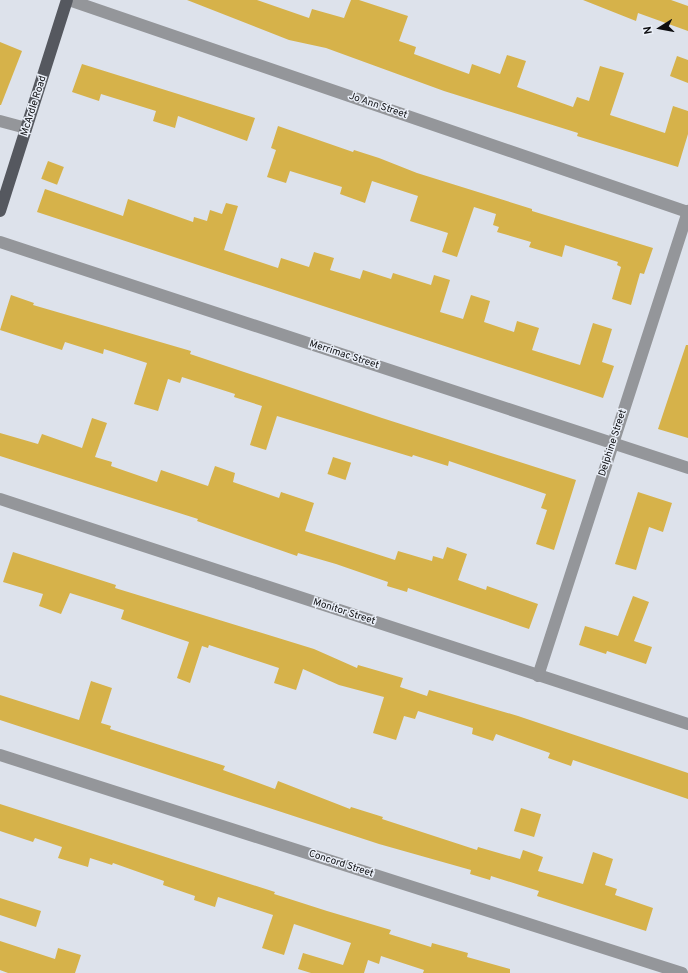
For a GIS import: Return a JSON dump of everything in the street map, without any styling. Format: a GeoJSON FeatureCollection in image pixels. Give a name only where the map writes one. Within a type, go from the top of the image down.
{"type":"FeatureCollection","features":[{"type":"Feature","properties":{"kind":"main road","name":"McArdle Road"},"geometry":{"type":"LineString","coordinates":[[0,211],[68,0]]}},
{"type":"Feature","properties":{"kind":"street","name":"Jo Ann Street"},"geometry":{"type":"LineString","coordinates":[[68,0],[688,211]]}},
{"type":"Feature","properties":{"kind":"street"},"geometry":{"type":"LineString","coordinates":[[0,121],[26,128]]}},
{"type":"Feature","properties":{"kind":"street","name":"Delphine Street"},"geometry":{"type":"LineString","coordinates":[[538,676],[688,211]]}},
{"type":"Feature","properties":{"kind":"street","name":"Merrimac Street"},"geometry":{"type":"LineString","coordinates":[[0,242],[613,442],[688,468]]}},
{"type":"Feature","properties":{"kind":"street","name":"Monitor Street"},"geometry":{"type":"LineString","coordinates":[[0,499],[688,724]]}},
{"type":"Feature","properties":{"kind":"street","name":"Concord Street"},"geometry":{"type":"LineString","coordinates":[[0,755],[682,973]]}},
{"type":"Feature","properties":{"kind":"building"},"geometry":{"type":"Polygon","coordinates":[[[187,0],[257,0],[309,18],[312,9],[344,18],[351,0],[359,0],[408,16],[399,41],[416,47],[414,54],[469,74],[472,64],[500,74],[507,55],[526,61],[517,87],[573,107],[577,97],[589,101],[600,66],[624,73],[610,115],[665,133],[673,106],[688,111],[688,134],[678,167],[577,136],[578,133],[444,91],[326,48],[289,40],[187,0]]]}},
{"type":"Feature","properties":{"kind":"building"},"geometry":{"type":"Polygon","coordinates":[[[583,0],[671,0],[688,6],[688,31],[638,13],[636,21],[583,0]]]}},
{"type":"Feature","properties":{"kind":"building"},"geometry":{"type":"Polygon","coordinates":[[[0,42],[22,51],[1,105],[0,105],[0,42]]]}},
{"type":"Feature","properties":{"kind":"building"},"geometry":{"type":"Polygon","coordinates":[[[677,56],[688,60],[688,83],[670,76],[677,56]]]}},
{"type":"Feature","properties":{"kind":"building"},"geometry":{"type":"Polygon","coordinates":[[[82,64],[255,118],[247,141],[178,116],[175,128],[153,121],[156,111],[101,94],[99,101],[72,92],[82,64]]]}},
{"type":"Feature","properties":{"kind":"building"},"geometry":{"type":"Polygon","coordinates":[[[278,126],[353,152],[354,150],[379,158],[417,173],[532,209],[532,211],[653,248],[644,274],[640,273],[631,305],[612,299],[621,267],[617,265],[618,262],[565,245],[562,257],[529,247],[531,242],[497,232],[499,227],[493,225],[496,214],[474,207],[457,257],[442,252],[448,233],[410,221],[418,196],[372,181],[365,203],[340,194],[342,187],[290,171],[286,183],[267,177],[276,150],[271,148],[278,126]]]}},
{"type":"Feature","properties":{"kind":"building"},"geometry":{"type":"Polygon","coordinates":[[[48,161],[64,167],[57,185],[41,179],[48,161]]]}},
{"type":"Feature","properties":{"kind":"building"},"geometry":{"type":"Polygon","coordinates":[[[45,189],[123,216],[128,199],[193,222],[194,217],[207,221],[210,210],[222,214],[226,203],[238,206],[224,250],[278,268],[281,258],[309,267],[314,252],[334,258],[330,270],[360,279],[363,270],[391,279],[393,273],[431,285],[434,275],[450,280],[440,312],[463,319],[471,295],[490,301],[484,322],[514,332],[517,321],[539,328],[532,350],[580,365],[593,323],[612,329],[602,362],[614,366],[603,398],[37,212],[45,189]]]}},
{"type":"Feature","properties":{"kind":"building"},"geometry":{"type":"Polygon","coordinates":[[[11,295],[34,303],[33,305],[191,351],[190,354],[382,418],[576,480],[554,550],[536,544],[547,510],[541,508],[546,494],[449,461],[448,466],[413,455],[412,457],[277,416],[266,450],[250,445],[262,406],[234,397],[235,394],[182,377],[180,383],[168,379],[158,411],[134,404],[147,363],[104,349],[103,354],[65,342],[62,350],[0,330],[11,295]]]}},
{"type":"Feature","properties":{"kind":"building"},"geometry":{"type":"Polygon","coordinates":[[[686,345],[688,345],[688,438],[658,429],[686,345]]]}},
{"type":"Feature","properties":{"kind":"building"},"geometry":{"type":"Polygon","coordinates":[[[92,418],[107,423],[95,457],[112,462],[111,466],[157,482],[161,470],[208,486],[215,466],[235,473],[233,482],[279,498],[281,492],[314,503],[305,531],[395,560],[398,551],[432,561],[433,556],[443,559],[447,547],[467,554],[458,580],[486,590],[487,586],[538,604],[529,629],[408,588],[407,592],[387,586],[388,582],[336,564],[298,553],[297,556],[197,521],[198,519],[0,456],[0,433],[38,444],[42,434],[82,448],[92,418]]]}},
{"type":"Feature","properties":{"kind":"building"},"geometry":{"type":"Polygon","coordinates":[[[333,457],[351,463],[346,480],[327,474],[333,457]]]}},
{"type":"Feature","properties":{"kind":"building"},"geometry":{"type":"Polygon","coordinates":[[[638,492],[672,503],[663,532],[649,527],[636,570],[615,564],[638,492]]]}},
{"type":"Feature","properties":{"kind":"building"},"geometry":{"type":"Polygon","coordinates":[[[13,552],[116,585],[115,588],[314,649],[357,668],[358,665],[403,678],[400,687],[427,696],[429,690],[518,716],[688,773],[688,799],[573,760],[571,766],[548,758],[550,753],[496,734],[493,741],[472,734],[473,728],[418,711],[415,719],[404,716],[396,740],[373,733],[384,697],[339,685],[303,669],[296,690],[274,683],[279,668],[209,645],[208,648],[202,646],[190,683],[177,678],[189,642],[121,619],[124,610],[70,593],[61,614],[39,606],[43,594],[3,582],[13,552]]]}},
{"type":"Feature","properties":{"kind":"building"},"geometry":{"type":"Polygon","coordinates":[[[633,596],[649,602],[634,641],[652,647],[646,664],[607,651],[606,654],[579,645],[585,626],[618,636],[633,596]]]}},
{"type":"Feature","properties":{"kind":"building"},"geometry":{"type":"Polygon","coordinates":[[[91,681],[112,688],[101,723],[111,726],[110,729],[225,766],[223,770],[275,789],[278,781],[350,809],[351,807],[383,817],[382,819],[477,850],[478,847],[520,859],[523,850],[543,857],[538,871],[583,884],[593,852],[613,859],[605,885],[617,889],[615,895],[653,908],[646,931],[537,896],[539,891],[491,876],[490,880],[470,874],[471,870],[379,844],[0,720],[0,695],[79,720],[91,681]]]}},
{"type":"Feature","properties":{"kind":"building"},"geometry":{"type":"Polygon","coordinates":[[[0,804],[275,892],[274,894],[391,930],[389,934],[431,947],[432,943],[468,953],[467,957],[510,969],[510,973],[423,973],[424,970],[381,956],[379,964],[368,960],[364,973],[311,973],[298,969],[303,953],[343,965],[351,943],[294,924],[284,955],[262,948],[273,915],[218,897],[215,907],[194,900],[195,896],[163,885],[164,881],[113,863],[112,865],[90,858],[88,867],[58,858],[62,847],[35,838],[33,842],[0,831],[0,804]]]}},
{"type":"Feature","properties":{"kind":"building"},"geometry":{"type":"Polygon","coordinates":[[[521,808],[541,814],[534,837],[514,831],[521,808]]]}},
{"type":"Feature","properties":{"kind":"building"},"geometry":{"type":"Polygon","coordinates":[[[0,898],[41,911],[36,927],[0,915],[0,898]]]}},
{"type":"Feature","properties":{"kind":"building"},"geometry":{"type":"Polygon","coordinates":[[[0,941],[55,959],[58,948],[81,955],[75,973],[8,973],[0,970],[0,941]]]}}]}
